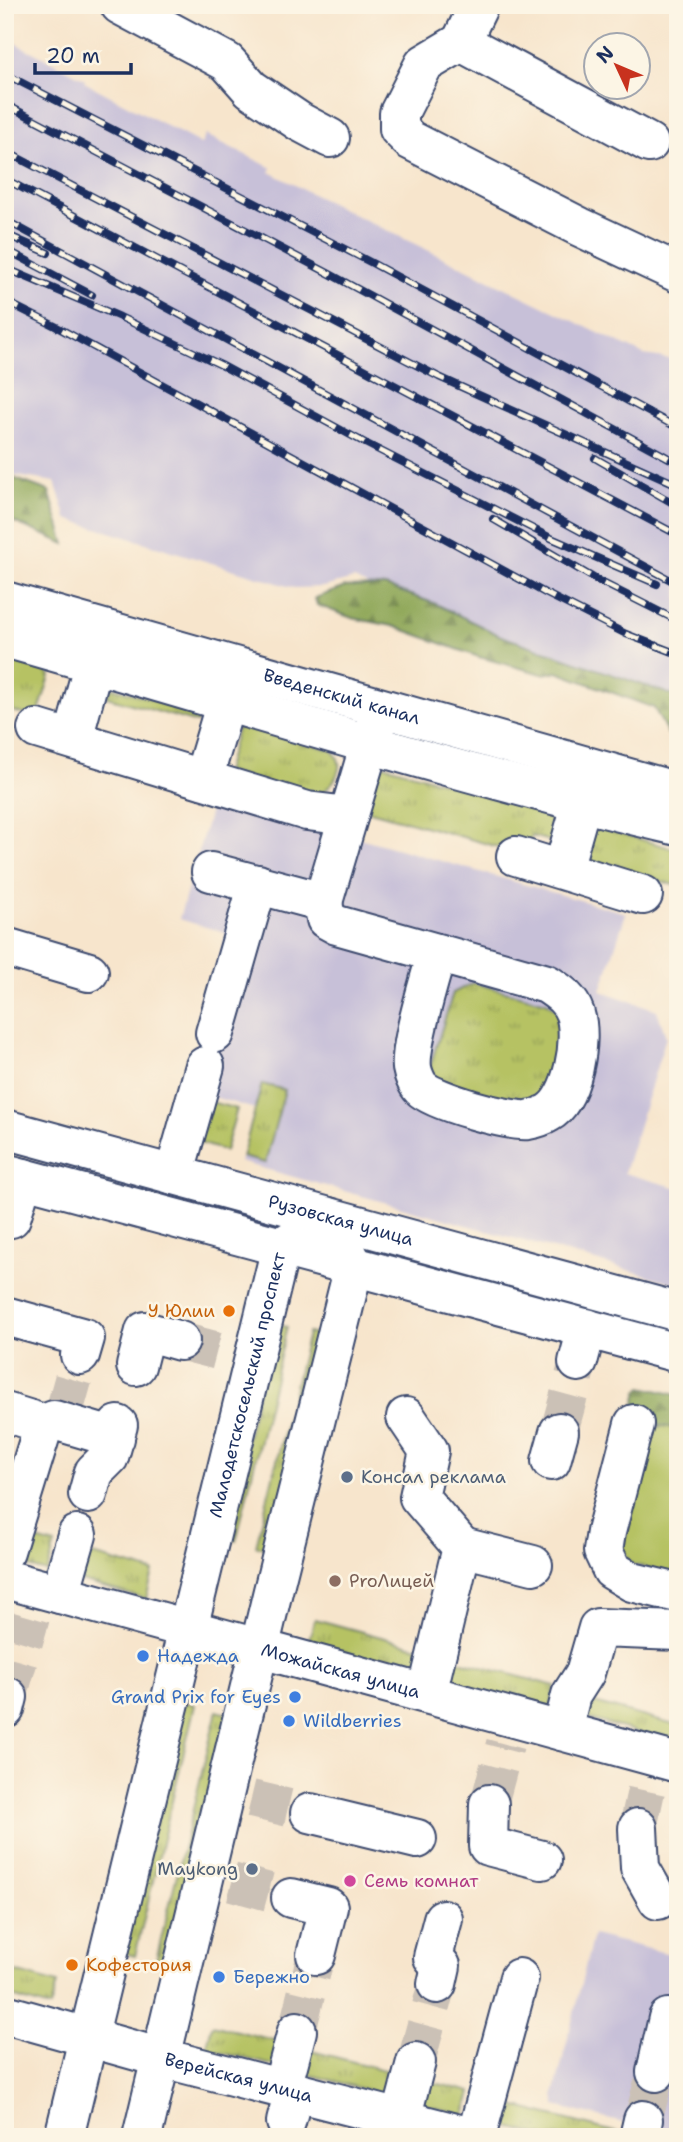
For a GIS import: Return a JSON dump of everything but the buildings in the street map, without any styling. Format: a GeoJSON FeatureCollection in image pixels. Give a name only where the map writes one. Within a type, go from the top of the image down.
{"type":"FeatureCollection","features":[{"type":"Feature","properties":{"kind":"street"},"geometry":{"type":"LineString","coordinates":[[120,5],[227,62],[251,89],[300,122],[330,138]]}},
{"type":"Feature","properties":{"kind":"street"},"geometry":{"type":"LineString","coordinates":[[480,5],[461,41],[424,64],[399,113],[399,129],[422,147],[678,273]]}},
{"type":"Feature","properties":{"kind":"street"},"geometry":{"type":"LineString","coordinates":[[461,41],[649,144]]}},
{"type":"Feature","properties":{"kind":"street","name":"Введенский канал"},"geometry":{"type":"LineString","coordinates":[[5,601],[98,646],[226,702],[375,726],[678,792]]}},
{"type":"Feature","properties":{"kind":"street","name":"Введенский канал"},"geometry":{"type":"LineString","coordinates":[[5,638],[98,646],[375,726],[582,802],[678,827]]}},
{"type":"Feature","properties":{"kind":"street"},"geometry":{"type":"LineString","coordinates":[[73,739],[98,646]]}},
{"type":"Feature","properties":{"kind":"street"},"geometry":{"type":"LineString","coordinates":[[203,779],[226,702]]}},
{"type":"Feature","properties":{"kind":"street"},"geometry":{"type":"LineString","coordinates":[[375,726],[323,902],[326,919],[337,925],[437,953],[547,984],[565,996],[575,1012],[577,1056],[564,1096],[550,1112],[529,1120],[506,1119],[437,1097],[420,1087],[412,1069],[413,1051],[437,953]]}},
{"type":"Feature","properties":{"kind":"street"},"geometry":{"type":"LineString","coordinates":[[37,729],[307,811],[348,816]]}},
{"type":"Feature","properties":{"kind":"street"},"geometry":{"type":"LineString","coordinates":[[563,869],[582,802]]}},
{"type":"Feature","properties":{"kind":"street"},"geometry":{"type":"LineString","coordinates":[[516,856],[643,895]]}},
{"type":"Feature","properties":{"kind":"street"},"geometry":{"type":"LineString","coordinates":[[211,872],[323,902]]}},
{"type":"Feature","properties":{"kind":"street"},"geometry":{"type":"LineString","coordinates":[[174,1175],[258,884]]}},
{"type":"Feature","properties":{"kind":"street"},"geometry":{"type":"LineString","coordinates":[[5,947],[89,972]]}},
{"type":"Feature","properties":{"kind":"street","name":"Рузовская улица"},"geometry":{"type":"LineString","coordinates":[[5,1129],[678,1312]]}},
{"type":"Feature","properties":{"kind":"street"},"geometry":{"type":"LineString","coordinates":[[11,1218],[14,1176],[354,1266],[582,1345],[678,1353]]}},
{"type":"Feature","properties":{"kind":"street"},"geometry":{"type":"LineString","coordinates":[[142,2137],[162,2058],[219,1879],[239,1796],[259,1648],[354,1266],[328,1217]]}},
{"type":"Feature","properties":{"kind":"street","name":"Малодетскосельский проспект"},"geometry":{"type":"LineString","coordinates":[[64,2137],[188,1629],[238,1356],[281,1247],[328,1217]]}},
{"type":"Feature","properties":{"kind":"street"},"geometry":{"type":"LineString","coordinates":[[5,1316],[85,1338],[80,1355]]}},
{"type":"Feature","properties":{"kind":"street"},"geometry":{"type":"LineString","coordinates":[[136,1366],[145,1331],[180,1341]]}},
{"type":"Feature","properties":{"kind":"street"},"geometry":{"type":"LineString","coordinates":[[5,1412],[117,1432],[110,1457],[94,1472],[88,1494]]}},
{"type":"Feature","properties":{"kind":"street"},"geometry":{"type":"LineString","coordinates":[[407,1417],[429,1451],[419,1497],[462,1547],[533,1565]]}},
{"type":"Feature","properties":{"kind":"street"},"geometry":{"type":"LineString","coordinates":[[5,1552],[56,1421]]}},
{"type":"Feature","properties":{"kind":"street"},"geometry":{"type":"LineString","coordinates":[[634,1424],[603,1551],[612,1570],[632,1582],[678,1593]]}},
{"type":"Feature","properties":{"kind":"street"},"geometry":{"type":"LineString","coordinates":[[33,1594],[77,1535]]}},
{"type":"Feature","properties":{"kind":"street"},"geometry":{"type":"LineString","coordinates":[[427,1694],[462,1547]]}},
{"type":"Feature","properties":{"kind":"street","name":"Можайская улица"},"geometry":{"type":"LineString","coordinates":[[33,1594],[188,1629],[427,1694],[508,1731],[562,1731],[660,1769]]}},
{"type":"Feature","properties":{"kind":"street"},"geometry":{"type":"LineString","coordinates":[[562,1731],[571,1695],[585,1673],[598,1629],[678,1631]]}},
{"type":"Feature","properties":{"kind":"street"},"geometry":{"type":"LineString","coordinates":[[489,1804],[488,1846],[542,1860]]}},
{"type":"Feature","properties":{"kind":"street"},"geometry":{"type":"LineString","coordinates":[[310,1813],[417,1839]]}},
{"type":"Feature","properties":{"kind":"street"},"geometry":{"type":"LineString","coordinates":[[638,1828],[640,1868],[658,1900]]}},
{"type":"Feature","properties":{"kind":"street"},"geometry":{"type":"LineString","coordinates":[[291,1898],[328,1907],[316,1955]]}},
{"type":"Feature","properties":{"kind":"street"},"geometry":{"type":"LineString","coordinates":[[437,1984],[441,1966],[433,1957],[443,1920]]}},
{"type":"Feature","properties":{"kind":"street"},"geometry":{"type":"LineString","coordinates":[[476,2137],[519,1978]]}},
{"type":"Feature","properties":{"kind":"street","name":"Верейская улица"},"geometry":{"type":"LineString","coordinates":[[5,2014],[162,2058],[287,2100],[471,2137]]}},
{"type":"Feature","properties":{"kind":"street"},"geometry":{"type":"LineString","coordinates":[[656,2073],[668,2018],[678,2020]]}},
{"type":"Feature","properties":{"kind":"street"},"geometry":{"type":"LineString","coordinates":[[287,2100],[297,2031]]}},
{"type":"Feature","properties":{"kind":"street"},"geometry":{"type":"LineString","coordinates":[[405,2125],[416,2062]]}},
{"type":"Feature","properties":{"kind":"shaded area"},"geometry":{"type":"Polygon","coordinates":[[[5,38],[201,144],[206,135],[272,168],[270,172],[318,197],[644,355],[678,360],[678,704],[497,646],[354,579],[323,587],[294,588],[67,519],[55,482],[5,474],[5,38]]]}},
{"type":"Feature","properties":{"kind":"shaded area"},"geometry":{"type":"Polygon","coordinates":[[[214,797],[626,913],[601,991],[657,1010],[666,1037],[624,1173],[678,1188],[678,1284],[240,1162],[255,1109],[210,1096],[192,1063],[226,933],[179,919],[214,797]]]}},
{"type":"Feature","properties":{"kind":"shaded area"},"geometry":{"type":"Polygon","coordinates":[[[593,1935],[678,1956],[678,2137],[556,2106],[554,2095],[593,1935]]]}},
{"type":"Feature","properties":{"kind":"green space"},"geometry":{"type":"Polygon","coordinates":[[[5,475],[49,491],[65,544],[5,518],[5,475]]]}},
{"type":"Feature","properties":{"kind":"green space"},"geometry":{"type":"Polygon","coordinates":[[[385,586],[436,604],[501,636],[678,697],[678,734],[668,734],[654,708],[557,672],[542,674],[479,657],[393,626],[352,618],[317,605],[315,598],[345,587],[385,586]]]}},
{"type":"Feature","properties":{"kind":"green space"},"geometry":{"type":"Polygon","coordinates":[[[5,657],[48,671],[50,676],[37,718],[5,709],[5,657]]]}},
{"type":"Feature","properties":{"kind":"green space"},"geometry":{"type":"Polygon","coordinates":[[[110,687],[200,713],[197,723],[107,697],[110,687]]]}},
{"type":"Feature","properties":{"kind":"green space"},"geometry":{"type":"Polygon","coordinates":[[[244,725],[331,750],[339,762],[337,776],[328,788],[316,796],[225,772],[238,726],[244,725]]]}},
{"type":"Feature","properties":{"kind":"green space"},"geometry":{"type":"Polygon","coordinates":[[[381,764],[560,817],[553,842],[532,836],[528,846],[512,851],[367,810],[381,764]]]}},
{"type":"Feature","properties":{"kind":"green space"},"geometry":{"type":"Polygon","coordinates":[[[586,824],[678,850],[678,886],[576,857],[586,824]]]}},
{"type":"Feature","properties":{"kind":"green space"},"geometry":{"type":"Polygon","coordinates":[[[473,983],[546,1002],[561,1013],[567,1039],[551,1089],[519,1104],[439,1081],[429,1070],[453,993],[473,983]]]}},
{"type":"Feature","properties":{"kind":"green space"},"geometry":{"type":"Polygon","coordinates":[[[262,1084],[285,1090],[265,1163],[242,1157],[262,1084]]]}},
{"type":"Feature","properties":{"kind":"green space"},"geometry":{"type":"Polygon","coordinates":[[[211,1102],[237,1109],[225,1151],[199,1143],[211,1102]]]}},
{"type":"Feature","properties":{"kind":"green space"},"geometry":{"type":"Polygon","coordinates":[[[274,1324],[287,1327],[236,1541],[223,1538],[274,1324]]]}},
{"type":"Feature","properties":{"kind":"green space"},"geometry":{"type":"Polygon","coordinates":[[[308,1333],[321,1336],[269,1549],[256,1546],[308,1333]]]}},
{"type":"Feature","properties":{"kind":"green space"},"geometry":{"type":"Polygon","coordinates":[[[642,1387],[678,1395],[678,1429],[662,1426],[633,1411],[638,1391],[642,1387]]]}},
{"type":"Feature","properties":{"kind":"green space"},"geometry":{"type":"Polygon","coordinates":[[[662,1426],[678,1429],[678,1575],[631,1564],[616,1540],[642,1436],[653,1428],[662,1426]]]}},
{"type":"Feature","properties":{"kind":"green space"},"geometry":{"type":"Polygon","coordinates":[[[22,1536],[55,1545],[47,1572],[14,1563],[22,1536]]]}},
{"type":"Feature","properties":{"kind":"green space"},"geometry":{"type":"Polygon","coordinates":[[[82,1552],[153,1572],[146,1599],[74,1579],[82,1552]]]}},
{"type":"Feature","properties":{"kind":"green space"},"geometry":{"type":"Polygon","coordinates":[[[315,1619],[429,1650],[422,1674],[308,1642],[315,1619]]]}},
{"type":"Feature","properties":{"kind":"green space"},"geometry":{"type":"Polygon","coordinates":[[[448,1658],[555,1686],[549,1710],[442,1682],[448,1658]]]}},
{"type":"Feature","properties":{"kind":"green space"},"geometry":{"type":"Polygon","coordinates":[[[587,1701],[678,1726],[678,1743],[582,1717],[587,1701]]]}},
{"type":"Feature","properties":{"kind":"green space"},"geometry":{"type":"Polygon","coordinates":[[[184,1702],[195,1705],[135,1956],[124,1953],[184,1702]]]}},
{"type":"Feature","properties":{"kind":"green space"},"geometry":{"type":"Polygon","coordinates":[[[217,1711],[228,1714],[167,1963],[156,1960],[217,1711]]]}},
{"type":"Feature","properties":{"kind":"green space"},"geometry":{"type":"Polygon","coordinates":[[[5,1969],[57,1984],[50,2008],[5,1995],[5,1969]]]}},
{"type":"Feature","properties":{"kind":"green space"},"geometry":{"type":"Polygon","coordinates":[[[212,2025],[282,2042],[276,2066],[206,2049],[212,2025]]]}},
{"type":"Feature","properties":{"kind":"green space"},"geometry":{"type":"Polygon","coordinates":[[[304,2049],[400,2074],[394,2097],[299,2072],[304,2049]]]}},
{"type":"Feature","properties":{"kind":"green space"},"geometry":{"type":"Polygon","coordinates":[[[423,2080],[471,2092],[465,2115],[418,2103],[423,2080]]]}},
{"type":"Feature","properties":{"kind":"green space"},"geometry":{"type":"Polygon","coordinates":[[[502,2103],[626,2135],[546,2137],[497,2124],[502,2103]]]}},
{"type":"Feature","properties":{"kind":"tunnel"},"geometry":{"type":"LineString","coordinates":[[180,1341],[222,1352]]}},
{"type":"Feature","properties":{"kind":"tunnel"},"geometry":{"type":"LineString","coordinates":[[63,1416],[80,1355]]}},
{"type":"Feature","properties":{"kind":"tunnel"},"geometry":{"type":"LineString","coordinates":[[559,1432],[578,1362]]}},
{"type":"Feature","properties":{"kind":"tunnel"},"geometry":{"type":"LineString","coordinates":[[8,1697],[31,1617]]}},
{"type":"Feature","properties":{"kind":"tunnel"},"geometry":{"type":"LineString","coordinates":[[489,1804],[505,1744]]}},
{"type":"Feature","properties":{"kind":"tunnel"},"geometry":{"type":"LineString","coordinates":[[638,1828],[647,1786]]}},
{"type":"Feature","properties":{"kind":"tunnel"},"geometry":{"type":"LineString","coordinates":[[251,1799],[310,1813]]}},
{"type":"Feature","properties":{"kind":"tunnel"},"geometry":{"type":"LineString","coordinates":[[232,1882],[291,1898]]}},
{"type":"Feature","properties":{"kind":"tunnel"},"geometry":{"type":"LineString","coordinates":[[297,2031],[316,1955]]}},
{"type":"Feature","properties":{"kind":"tunnel"},"geometry":{"type":"LineString","coordinates":[[416,2062],[437,1984]]}},
{"type":"Feature","properties":{"kind":"tunnel"},"geometry":{"type":"LineString","coordinates":[[643,2120],[656,2072]]}},
{"type":"Feature","properties":{"kind":"railway"},"geometry":{"type":"LineString","coordinates":[[5,74],[370,262],[678,428]]}},
{"type":"Feature","properties":{"kind":"railway"},"geometry":{"type":"LineString","coordinates":[[5,104],[330,274],[678,463]]}},
{"type":"Feature","properties":{"kind":"railway"},"geometry":{"type":"LineString","coordinates":[[5,151],[439,377],[678,485]]}},
{"type":"Feature","properties":{"kind":"railway"},"geometry":{"type":"LineString","coordinates":[[5,179],[678,535]]}},
{"type":"Feature","properties":{"kind":"railway"},"geometry":{"type":"LineString","coordinates":[[5,220],[678,584]]}},
{"type":"Feature","properties":{"kind":"railway"},"geometry":{"type":"LineString","coordinates":[[5,234],[48,253]]}},
{"type":"Feature","properties":{"kind":"railway"},"geometry":{"type":"LineString","coordinates":[[5,249],[92,295]]}},
{"type":"Feature","properties":{"kind":"railway"},"geometry":{"type":"LineString","coordinates":[[5,268],[120,317],[221,365],[367,444],[551,538],[657,584]]}},
{"type":"Feature","properties":{"kind":"railway"},"geometry":{"type":"LineString","coordinates":[[5,301],[545,593],[626,634],[678,654]]}},
{"type":"Feature","properties":{"kind":"railway"},"geometry":{"type":"LineString","coordinates":[[595,458],[678,506]]}},
{"type":"Feature","properties":{"kind":"railway"},"geometry":{"type":"LineString","coordinates":[[493,519],[597,580],[678,621]]}},
{"type":"Feature","properties":{"kind":"place","name":"У Юлии"},"geometry":{"type":"Point","coordinates":[229,1311]}},
{"type":"Feature","properties":{"kind":"place","name":"Консал реклама"},"geometry":{"type":"Point","coordinates":[347,1477]}},
{"type":"Feature","properties":{"kind":"place","name":"ProЛицей"},"geometry":{"type":"Point","coordinates":[335,1581]}},
{"type":"Feature","properties":{"kind":"place","name":"Надежда"},"geometry":{"type":"Point","coordinates":[143,1656]}},
{"type":"Feature","properties":{"kind":"place","name":"Grand Prix for Eyes"},"geometry":{"type":"Point","coordinates":[295,1697]}},
{"type":"Feature","properties":{"kind":"place","name":"Wildberries"},"geometry":{"type":"Point","coordinates":[289,1721]}},
{"type":"Feature","properties":{"kind":"place","name":"Maykong"},"geometry":{"type":"Point","coordinates":[252,1869]}},
{"type":"Feature","properties":{"kind":"place","name":"Семь комнат"},"geometry":{"type":"Point","coordinates":[350,1881]}},
{"type":"Feature","properties":{"kind":"place","name":"Кофестория"},"geometry":{"type":"Point","coordinates":[72,1965]}},
{"type":"Feature","properties":{"kind":"place","name":"Бережно"},"geometry":{"type":"Point","coordinates":[219,1977]}}]}
